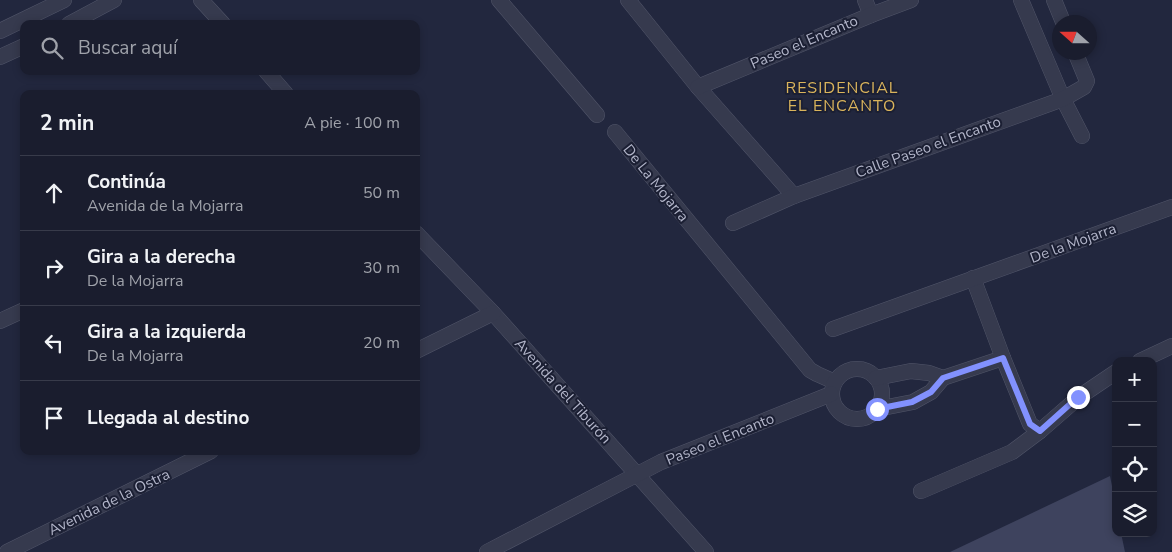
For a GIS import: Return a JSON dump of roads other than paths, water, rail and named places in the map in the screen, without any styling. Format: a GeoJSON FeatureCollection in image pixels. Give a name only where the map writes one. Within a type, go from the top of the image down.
{"type":"FeatureCollection","features":[{"type":"Feature","properties":{"kind":"street"},"geometry":{"type":"LineString","coordinates":[[23,20],[64,0]]}},
{"type":"Feature","properties":{"kind":"street"},"geometry":{"type":"LineString","coordinates":[[76,20],[114,0]]}},
{"type":"Feature","properties":{"kind":"street"},"geometry":{"type":"LineString","coordinates":[[201,0],[219,20]]}},
{"type":"Feature","properties":{"kind":"street"},"geometry":{"type":"LineString","coordinates":[[499,0],[597,115]]}},
{"type":"Feature","properties":{"kind":"street"},"geometry":{"type":"LineString","coordinates":[[628,0],[698,86],[794,196]]}},
{"type":"Feature","properties":{"kind":"street","name":"Paseo el Encanto"},"geometry":{"type":"LineString","coordinates":[[865,0],[871,15]]}},
{"type":"Feature","properties":{"kind":"street","name":"Paseo el Encanto"},"geometry":{"type":"LineString","coordinates":[[698,86],[911,0]]}},
{"type":"Feature","properties":{"kind":"street"},"geometry":{"type":"LineString","coordinates":[[1021,0],[1063,99],[1082,136]]}},
{"type":"Feature","properties":{"kind":"street"},"geometry":{"type":"LineString","coordinates":[[1054,0],[1060,15]]}},
{"type":"Feature","properties":{"kind":"street"},"geometry":{"type":"LineString","coordinates":[[0,31],[20,21]]}},
{"type":"Feature","properties":{"kind":"street"},"geometry":{"type":"LineString","coordinates":[[0,57],[20,48]]}},
{"type":"Feature","properties":{"kind":"street","name":"Calle Paseo el Encanto"},"geometry":{"type":"LineString","coordinates":[[733,223],[794,196],[1063,99],[1086,84],[1087,81],[1078,60]]}},
{"type":"Feature","properties":{"kind":"street"},"geometry":{"type":"LineString","coordinates":[[269,75],[283,90]]}},
{"type":"Feature","properties":{"kind":"street","name":"De La Mojarra"},"geometry":{"type":"LineString","coordinates":[[615,132],[810,370],[833,388]]}},
{"type":"Feature","properties":{"kind":"street","name":"De la Mojarra"},"geometry":{"type":"LineString","coordinates":[[833,329],[1172,207]]}},
{"type":"Feature","properties":{"kind":"street","name":"Avenida del Tiburón"},"geometry":{"type":"LineString","coordinates":[[420,237],[493,313],[706,552]]}},
{"type":"Feature","properties":{"kind":"street"},"geometry":{"type":"LineString","coordinates":[[973,278],[1030,424],[1040,431]]}},
{"type":"Feature","properties":{"kind":"street"},"geometry":{"type":"LineString","coordinates":[[0,321],[20,312]]}},
{"type":"Feature","properties":{"kind":"street"},"geometry":{"type":"LineString","coordinates":[[420,348],[493,313]]}},
{"type":"Feature","properties":{"kind":"street"},"geometry":{"type":"LineString","coordinates":[[1149,357],[1172,346]]}},
{"type":"Feature","properties":{"kind":"street"},"geometry":{"type":"LineString","coordinates":[[877,409],[881,399],[881,387],[876,378],[866,370],[854,369],[843,373],[833,388],[834,406],[843,415],[855,420],[867,417],[877,409],[912,402],[931,392],[943,378],[1003,358]]}},
{"type":"Feature","properties":{"kind":"street"},"geometry":{"type":"LineString","coordinates":[[876,378],[911,372],[930,374],[943,378]]}},
{"type":"Feature","properties":{"kind":"street"},"geometry":{"type":"LineString","coordinates":[[921,491],[1012,452],[1040,431],[1078,397],[1112,375]]}},
{"type":"Feature","properties":{"kind":"street","name":"Paseo el Encanto"},"geometry":{"type":"LineString","coordinates":[[487,552],[661,462],[833,388]]}},
{"type":"Feature","properties":{"kind":"street","name":"Avenida de la Ostra"},"geometry":{"type":"LineString","coordinates":[[7,552],[204,455]]}},
{"type":"Feature","properties":{"kind":"district","name":"RESIDENCIAL EL ENCANTO"},"geometry":{"type":"Point","coordinates":[842,97]}}]}
